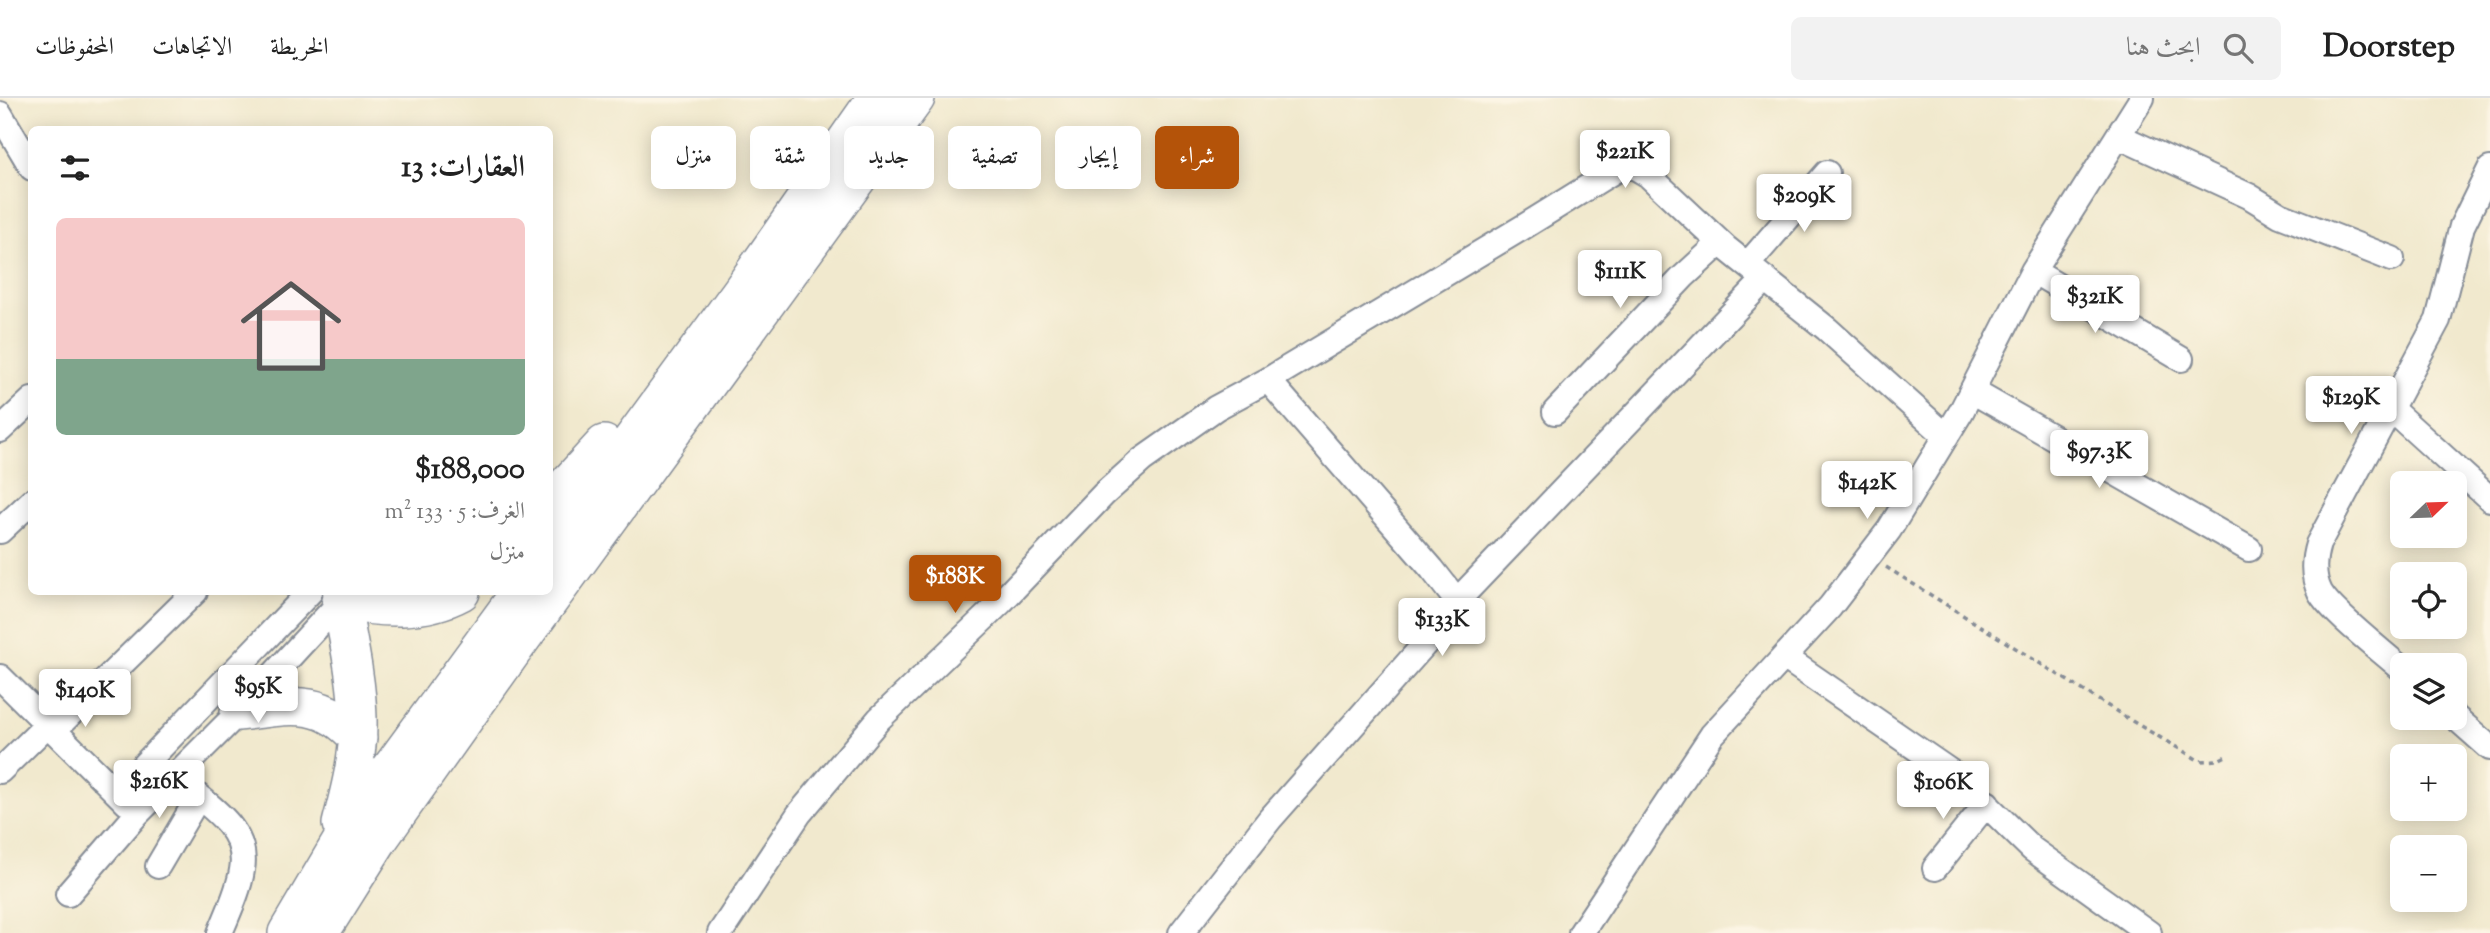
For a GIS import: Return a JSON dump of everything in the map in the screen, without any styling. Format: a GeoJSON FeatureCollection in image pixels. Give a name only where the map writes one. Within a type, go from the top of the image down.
{"type":"FeatureCollection","features":[{"type":"Feature","properties":{"kind":"highway"},"geometry":{"type":"LineString","coordinates":[[553,548],[698,350],[876,98]]}},
{"type":"Feature","properties":{"kind":"highway"},"geometry":{"type":"LineString","coordinates":[[320,933],[378,841],[504,663],[916,98]]}},
{"type":"Feature","properties":{"kind":"highway"},"geometry":{"type":"LineString","coordinates":[[553,500],[610,437],[698,350]]}},
{"type":"Feature","properties":{"kind":"highway"},"geometry":{"type":"LineString","coordinates":[[334,852],[353,779],[358,738],[356,691],[329,595],[379,607],[419,606],[439,602],[454,595]]}},
{"type":"Feature","properties":{"kind":"highway"},"geometry":{"type":"LineString","coordinates":[[287,933],[358,813],[518,595]]}},
{"type":"Feature","properties":{"kind":"highway"},"geometry":{"type":"LineString","coordinates":[[239,712],[289,706],[312,708],[344,722],[358,738]]}},
{"type":"Feature","properties":{"kind":"street"},"geometry":{"type":"LineString","coordinates":[[1581,933],[1712,735],[1830,607],[1889,530],[1972,391],[2033,271],[2142,98]]}},
{"type":"Feature","properties":{"kind":"street"},"geometry":{"type":"LineString","coordinates":[[0,114],[28,161]]}},
{"type":"Feature","properties":{"kind":"street"},"geometry":{"type":"LineString","coordinates":[[2118,136],[2249,196],[2280,215],[2392,259]]}},
{"type":"Feature","properties":{"kind":"street"},"geometry":{"type":"LineString","coordinates":[[720,933],[799,814],[879,719],[1001,602],[1104,494],[1142,460],[1216,408],[1268,380],[1617,169],[1628,166],[1640,169],[1720,243],[1826,329],[1946,436]]}},
{"type":"Feature","properties":{"kind":"street"},"geometry":{"type":"LineString","coordinates":[[2390,658],[2326,601],[2315,580],[2318,544],[2438,320],[2462,226],[2490,169]]}},
{"type":"Feature","properties":{"kind":"street"},"geometry":{"type":"LineString","coordinates":[[1181,933],[1270,819],[1439,628],[1457,601],[1756,272],[1827,173]]}},
{"type":"Feature","properties":{"kind":"street"},"geometry":{"type":"LineString","coordinates":[[1555,412],[1683,277],[1720,243]]}},
{"type":"Feature","properties":{"kind":"street"},"geometry":{"type":"LineString","coordinates":[[2033,271],[2181,359]]}},
{"type":"Feature","properties":{"kind":"street"},"geometry":{"type":"LineString","coordinates":[[1268,380],[1457,601]]}},
{"type":"Feature","properties":{"kind":"street"},"geometry":{"type":"LineString","coordinates":[[1972,391],[2249,550]]}},
{"type":"Feature","properties":{"kind":"street"},"geometry":{"type":"LineString","coordinates":[[0,430],[28,404]]}},
{"type":"Feature","properties":{"kind":"street"},"geometry":{"type":"LineString","coordinates":[[2391,409],[2490,499]]}},
{"type":"Feature","properties":{"kind":"street"},"geometry":{"type":"LineString","coordinates":[[0,531],[28,505]]}},
{"type":"Feature","properties":{"kind":"street"},"geometry":{"type":"LineString","coordinates":[[0,771],[192,595]]}},
{"type":"Feature","properties":{"kind":"street"},"geometry":{"type":"LineString","coordinates":[[117,793],[329,595]]}},
{"type":"Feature","properties":{"kind":"street"},"geometry":{"type":"LineString","coordinates":[[68,894],[138,813],[239,712],[329,595]]}},
{"type":"Feature","properties":{"kind":"street"},"geometry":{"type":"LineString","coordinates":[[1784,657],[1958,777],[2051,864],[2149,933]]}},
{"type":"Feature","properties":{"kind":"street"},"geometry":{"type":"LineString","coordinates":[[0,677],[138,813]]}},
{"type":"Feature","properties":{"kind":"street"},"geometry":{"type":"LineString","coordinates":[[2467,728],[2490,748]]}},
{"type":"Feature","properties":{"kind":"street"},"geometry":{"type":"LineString","coordinates":[[174,777],[233,829],[242,850],[242,873],[220,933]]}},
{"type":"Feature","properties":{"kind":"street"},"geometry":{"type":"LineString","coordinates":[[158,866],[198,797]]}},
{"type":"Feature","properties":{"kind":"street"},"geometry":{"type":"LineString","coordinates":[[1935,868],[1987,803]]}},
{"type":"Feature","properties":{"kind":"path"},"geometry":{"type":"LineString","coordinates":[[1869,556],[2200,761],[2218,760],[2228,755]]}}]}
